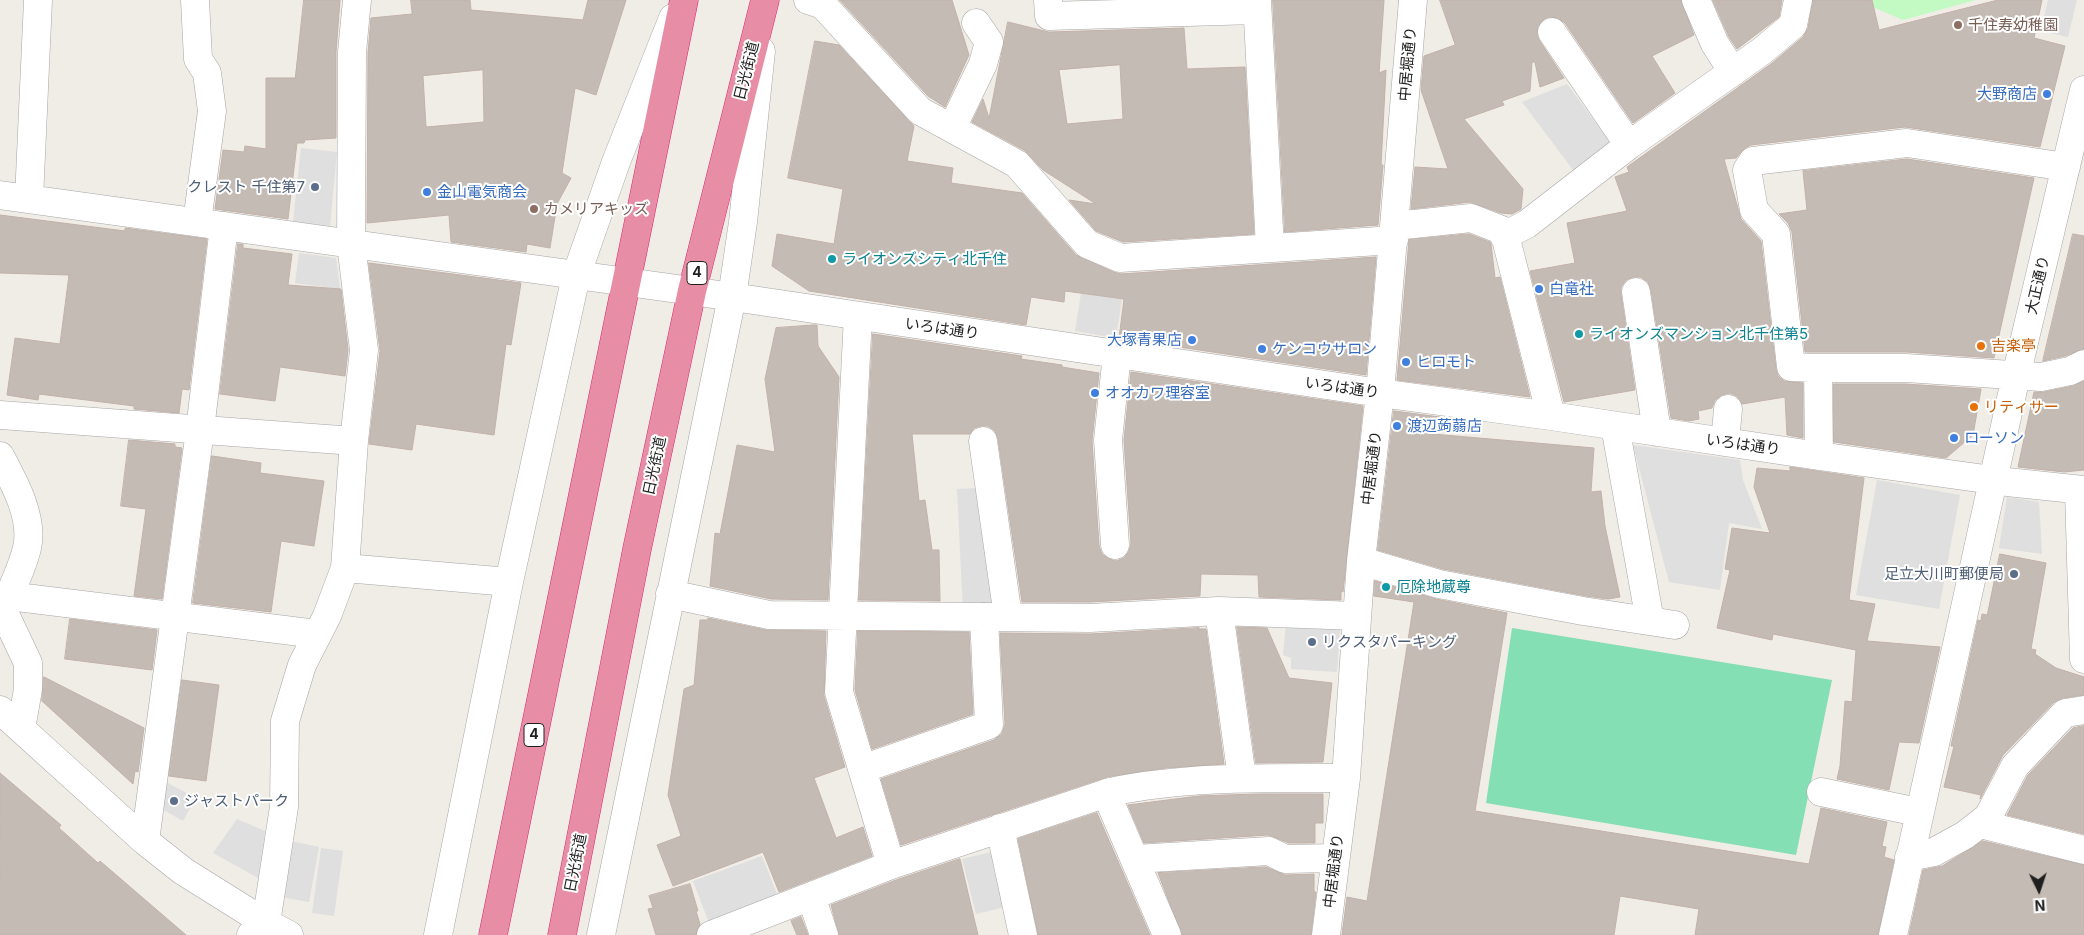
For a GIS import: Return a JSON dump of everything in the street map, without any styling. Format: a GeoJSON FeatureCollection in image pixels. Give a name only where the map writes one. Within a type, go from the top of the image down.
{"type":"FeatureCollection","features":[{"type":"Feature","properties":{"kind":"highway","name":"4"},"geometry":{"type":"LineString","coordinates":[[493,935],[684,0]]}},
{"type":"Feature","properties":{"kind":"highway","name":"日光街道"},"geometry":{"type":"LineString","coordinates":[[562,935],[637,549],[692,291],[766,0]]}},
{"type":"Feature","properties":{"kind":"street"},"geometry":{"type":"LineString","coordinates":[[29,199],[38,0]]}},
{"type":"Feature","properties":{"kind":"street"},"geometry":{"type":"LineString","coordinates":[[195,0],[198,59],[207,73],[212,111],[197,222]]}},
{"type":"Feature","properties":{"kind":"street"},"geometry":{"type":"LineString","coordinates":[[0,710],[145,841],[182,871],[269,931],[284,807],[284,721],[302,665],[327,616],[345,568],[354,440],[364,350],[350,244],[352,52],[358,0]]}},
{"type":"Feature","properties":{"kind":"street"},"geometry":{"type":"LineString","coordinates":[[438,935],[509,582],[576,276],[616,162],[680,0]]}},
{"type":"Feature","properties":{"kind":"street"},"geometry":{"type":"LineString","coordinates":[[601,935],[732,297],[743,222],[766,0]]}},
{"type":"Feature","properties":{"kind":"street"},"geometry":{"type":"LineString","coordinates":[[808,0],[823,5],[920,111],[1018,164],[1087,244],[1120,258],[1270,248],[1394,233],[1471,218],[1504,231],[1551,416]]}},
{"type":"Feature","properties":{"kind":"street"},"geometry":{"type":"LineString","coordinates":[[1048,0],[1049,16],[1257,5],[1270,248]]}},
{"type":"Feature","properties":{"kind":"street","name":"中居堀通り"},"geometry":{"type":"LineString","coordinates":[[1326,935],[1346,778],[1361,560],[1380,393],[1414,0]]}},
{"type":"Feature","properties":{"kind":"street"},"geometry":{"type":"LineString","coordinates":[[1696,0],[1715,44],[1733,72]]}},
{"type":"Feature","properties":{"kind":"street"},"geometry":{"type":"LineString","coordinates":[[1504,236],[1527,224],[1629,145],[1733,72],[1793,25],[1798,0]]}},
{"type":"Feature","properties":{"kind":"street"},"geometry":{"type":"LineString","coordinates":[[952,128],[983,64],[989,42],[976,23]]}},
{"type":"Feature","properties":{"kind":"street"},"geometry":{"type":"LineString","coordinates":[[1552,32],[1629,145]]}},
{"type":"Feature","properties":{"kind":"street","name":"大正通り"},"geometry":{"type":"LineString","coordinates":[[1893,935],[1918,812],[2016,376],[2084,90]]}},
{"type":"Feature","properties":{"kind":"street"},"geometry":{"type":"LineString","coordinates":[[2066,167],[1907,143],[1753,161],[1747,170],[1754,210],[1776,234],[1790,367],[1906,368],[2041,377],[2070,371],[2084,364]]}},
{"type":"Feature","properties":{"kind":"street","name":"いろは通り"},"geometry":{"type":"LineString","coordinates":[[0,195],[692,291],[1819,456],[2082,491]]}},
{"type":"Feature","properties":{"kind":"street"},"geometry":{"type":"LineString","coordinates":[[145,841],[200,430],[224,226]]}},
{"type":"Feature","properties":{"kind":"street"},"geometry":{"type":"LineString","coordinates":[[1636,292],[1657,432]]}},
{"type":"Feature","properties":{"kind":"street"},"geometry":{"type":"LineString","coordinates":[[858,316],[839,692],[891,865]]}},
{"type":"Feature","properties":{"kind":"street"},"geometry":{"type":"LineString","coordinates":[[1115,545],[1108,440],[1117,354]]}},
{"type":"Feature","properties":{"kind":"street"},"geometry":{"type":"LineString","coordinates":[[1818,368],[1819,456]]}},
{"type":"Feature","properties":{"kind":"street"},"geometry":{"type":"LineString","coordinates":[[1725,442],[1728,410]]}},
{"type":"Feature","properties":{"kind":"street"},"geometry":{"type":"LineString","coordinates":[[0,415],[354,440]]}},
{"type":"Feature","properties":{"kind":"street"},"geometry":{"type":"LineString","coordinates":[[1361,560],[1438,584],[1583,611],[1662,623],[1615,426]]}},
{"type":"Feature","properties":{"kind":"street"},"geometry":{"type":"LineString","coordinates":[[862,769],[989,725],[996,617],[983,441]]}},
{"type":"Feature","properties":{"kind":"street"},"geometry":{"type":"LineString","coordinates":[[0,456],[12,477],[28,522],[27,547],[4,610],[28,664],[28,689],[21,729]]}},
{"type":"Feature","properties":{"kind":"street"},"geometry":{"type":"LineString","coordinates":[[2082,491],[2084,659]]}},
{"type":"Feature","properties":{"kind":"street"},"geometry":{"type":"LineString","coordinates":[[345,568],[509,582]]}},
{"type":"Feature","properties":{"kind":"street"},"geometry":{"type":"LineString","coordinates":[[670,594],[769,615],[1090,618],[1219,612],[1357,616]]}},
{"type":"Feature","properties":{"kind":"street"},"geometry":{"type":"LineString","coordinates":[[8,596],[318,634]]}},
{"type":"Feature","properties":{"kind":"street"},"geometry":{"type":"LineString","coordinates":[[1219,612],[1242,778]]}},
{"type":"Feature","properties":{"kind":"street"},"geometry":{"type":"LineString","coordinates":[[1909,857],[1934,852],[1965,835],[1980,824],[1988,817],[2015,766],[2065,713],[2084,710]]}},
{"type":"Feature","properties":{"kind":"street"},"geometry":{"type":"LineString","coordinates":[[711,935],[891,865],[1106,793],[1147,784],[1242,778],[1346,778]]}},
{"type":"Feature","properties":{"kind":"street"},"geometry":{"type":"LineString","coordinates":[[1821,792],[1918,812]]}},
{"type":"Feature","properties":{"kind":"street"},"geometry":{"type":"LineString","coordinates":[[1106,793],[1167,935]]}},
{"type":"Feature","properties":{"kind":"street"},"geometry":{"type":"LineString","coordinates":[[1980,824],[2084,850]]}},
{"type":"Feature","properties":{"kind":"street"},"geometry":{"type":"LineString","coordinates":[[1000,828],[1022,935]]}},
{"type":"Feature","properties":{"kind":"street"},"geometry":{"type":"LineString","coordinates":[[1135,859],[1269,852],[1285,860],[1336,858]]}},
{"type":"Feature","properties":{"kind":"street"},"geometry":{"type":"LineString","coordinates":[[811,896],[824,935]]}},
{"type":"Feature","properties":{"kind":"green space"},"geometry":{"type":"Polygon","coordinates":[[[1828,0],[1976,0],[1903,20],[1875,8],[1836,22],[1828,0]]]}},
{"type":"Feature","properties":{"kind":"green space"},"geometry":{"type":"Polygon","coordinates":[[[1512,628],[1832,680],[1796,855],[1486,803],[1512,628]]]}},
{"type":"Feature","properties":{"kind":"shaded area"},"geometry":{"type":"Polygon","coordinates":[[[2048,0],[2077,0],[2068,37],[2041,31],[2048,0]]]}},
{"type":"Feature","properties":{"kind":"shaded area"},"geometry":{"type":"Polygon","coordinates":[[[1567,84],[1616,150],[1579,178],[1522,102],[1567,84]]]}},
{"type":"Feature","properties":{"kind":"shaded area","name":"クレスト 千住第7"},"geometry":{"type":"Polygon","coordinates":[[[301,148],[337,152],[330,226],[293,222],[301,148]]]}},
{"type":"Feature","properties":{"kind":"shaded area"},"geometry":{"type":"Polygon","coordinates":[[[299,253],[336,258],[340,289],[295,283],[299,253]]]}},
{"type":"Feature","properties":{"kind":"shaded area"},"geometry":{"type":"Polygon","coordinates":[[[1081,293],[1122,299],[1116,338],[1075,331],[1081,293]]]}},
{"type":"Feature","properties":{"kind":"shaded area"},"geometry":{"type":"Polygon","coordinates":[[[1633,445],[1740,460],[1743,480],[1762,529],[1729,523],[1720,590],[1669,582],[1633,445]]]}},
{"type":"Feature","properties":{"kind":"shaded area"},"geometry":{"type":"Polygon","coordinates":[[[1877,480],[1960,495],[1939,609],[1856,595],[1877,480]]]}},
{"type":"Feature","properties":{"kind":"shaded area"},"geometry":{"type":"Polygon","coordinates":[[[978,488],[1001,611],[963,612],[957,489],[978,488]]]}},
{"type":"Feature","properties":{"kind":"shaded area"},"geometry":{"type":"Polygon","coordinates":[[[2007,497],[2039,502],[2042,554],[1999,548],[2007,497]]]}},
{"type":"Feature","properties":{"kind":"shaded area","name":"リクスタパーキング"},"geometry":{"type":"Polygon","coordinates":[[[1286,625],[1340,630],[1337,672],[1291,669],[1291,658],[1283,655],[1286,625]]]}},
{"type":"Feature","properties":{"kind":"shaded area","name":"ジャストパーク"},"geometry":{"type":"Polygon","coordinates":[[[164,781],[196,798],[183,821],[152,803],[164,781]]]}},
{"type":"Feature","properties":{"kind":"shaded area"},"geometry":{"type":"Polygon","coordinates":[[[237,819],[265,831],[260,879],[213,853],[237,819]]]}},
{"type":"Feature","properties":{"kind":"shaded area"},"geometry":{"type":"Polygon","coordinates":[[[286,840],[319,847],[309,902],[276,896],[286,840]]]}},
{"type":"Feature","properties":{"kind":"shaded area"},"geometry":{"type":"Polygon","coordinates":[[[321,848],[343,851],[334,916],[312,913],[321,848]]]}},
{"type":"Feature","properties":{"kind":"shaded area"},"geometry":{"type":"Polygon","coordinates":[[[992,852],[1005,907],[976,914],[962,859],[992,852]]]}},
{"type":"Feature","properties":{"kind":"shaded area"},"geometry":{"type":"Polygon","coordinates":[[[762,856],[780,902],[711,928],[693,881],[762,856]]]}},
{"type":"Feature","properties":{"kind":"building"},"geometry":{"type":"Polygon","coordinates":[[[304,0],[340,0],[336,52],[336,138],[305,140],[304,143],[297,143],[288,219],[215,209],[223,150],[244,152],[245,146],[266,149],[266,78],[295,78],[304,0]]]}},
{"type":"Feature","properties":{"kind":"building"},"geometry":{"type":"Polygon","coordinates":[[[411,0],[470,0],[471,10],[583,20],[588,0],[626,0],[596,95],[575,88],[562,173],[571,178],[557,204],[550,248],[527,244],[526,252],[451,242],[449,215],[367,223],[368,53],[371,18],[412,14],[411,0]],[[483,70],[423,76],[426,127],[484,122],[483,70]]]}},
{"type":"Feature","properties":{"kind":"building"},"geometry":{"type":"Polygon","coordinates":[[[840,0],[952,0],[969,55],[945,107],[928,96],[840,0]]]}},
{"type":"Feature","properties":{"kind":"building"},"geometry":{"type":"Polygon","coordinates":[[[1273,0],[1384,0],[1379,73],[1386,70],[1381,165],[1383,165],[1378,225],[1285,232],[1273,0]]]}},
{"type":"Feature","properties":{"kind":"building"},"geometry":{"type":"Polygon","coordinates":[[[1440,0],[1681,0],[1694,35],[1652,56],[1675,93],[1633,123],[1565,23],[1558,18],[1550,17],[1544,19],[1538,26],[1537,34],[1539,40],[1564,78],[1540,87],[1535,62],[1532,62],[1530,91],[1502,101],[1504,105],[1464,119],[1523,189],[1521,209],[1512,214],[1501,213],[1470,202],[1411,209],[1415,167],[1448,169],[1421,90],[1424,56],[1455,45],[1440,0]]]}},
{"type":"Feature","properties":{"kind":"building"},"geometry":{"type":"Polygon","coordinates":[[[1713,0],[1782,0],[1779,17],[1737,49],[1729,37],[1713,0]]]}},
{"type":"Feature","properties":{"kind":"building"},"geometry":{"type":"Polygon","coordinates":[[[1813,0],[1872,0],[1879,30],[1998,0],[2042,0],[2034,38],[2065,46],[2040,147],[1905,127],[1751,145],[1745,148],[1736,158],[1724,159],[1741,219],[1761,241],[1778,376],[1784,381],[1803,383],[1803,438],[1787,435],[1785,397],[1742,404],[1737,396],[1729,393],[1715,400],[1712,408],[1698,411],[1699,419],[1689,421],[1671,418],[1651,290],[1648,282],[1641,277],[1633,277],[1626,280],[1621,287],[1635,390],[1564,402],[1530,271],[1575,263],[1567,223],[1627,211],[1615,177],[1629,172],[1627,167],[1771,64],[1803,37],[1808,28],[1813,0]]]}},
{"type":"Feature","properties":{"kind":"building"},"geometry":{"type":"Polygon","coordinates":[[[1008,22],[1049,32],[1184,28],[1187,69],[1245,67],[1254,234],[1123,242],[1096,231],[1069,200],[1096,204],[1043,170],[1024,150],[972,122],[983,99],[989,118],[1008,22]],[[1120,65],[1059,70],[1067,124],[1123,119],[1120,65]]]}},
{"type":"Feature","properties":{"kind":"building"},"geometry":{"type":"Polygon","coordinates":[[[815,41],[839,45],[914,126],[907,161],[953,168],[951,183],[1022,193],[1076,255],[1114,272],[1121,274],[1376,257],[1366,375],[1119,338],[1124,299],[1065,291],[1064,302],[1031,297],[1026,325],[809,291],[772,266],[777,234],[834,244],[843,189],[788,178],[815,41]]]}},
{"type":"Feature","properties":{"kind":"building"},"geometry":{"type":"Polygon","coordinates":[[[1907,159],[2034,178],[1994,358],[1906,352],[1805,352],[1792,232],[1788,223],[1779,214],[1807,210],[1803,171],[1907,159]]]}},
{"type":"Feature","properties":{"kind":"building"},"geometry":{"type":"Polygon","coordinates":[[[0,215],[207,239],[189,390],[182,389],[179,413],[134,409],[134,406],[39,394],[38,400],[7,395],[15,338],[60,344],[69,275],[0,273],[0,215]]]}},
{"type":"Feature","properties":{"kind":"building"},"geometry":{"type":"Polygon","coordinates":[[[1469,234],[1491,244],[1495,278],[1500,277],[1530,397],[1397,380],[1409,240],[1469,234]]]}},
{"type":"Feature","properties":{"kind":"building"},"geometry":{"type":"Polygon","coordinates":[[[2073,234],[2084,236],[2084,349],[2043,361],[2073,234]]]}},
{"type":"Feature","properties":{"kind":"building"},"geometry":{"type":"Polygon","coordinates":[[[238,244],[243,244],[243,248],[292,254],[288,285],[341,289],[348,350],[345,376],[280,367],[275,401],[220,394],[238,244]]]}},
{"type":"Feature","properties":{"kind":"building"},"geometry":{"type":"Polygon","coordinates":[[[369,263],[521,283],[511,345],[506,344],[494,435],[416,424],[412,450],[369,444],[380,351],[369,263]]]}},
{"type":"Feature","properties":{"kind":"building"},"geometry":{"type":"Polygon","coordinates":[[[817,325],[818,346],[839,377],[828,600],[771,599],[710,586],[715,533],[720,534],[737,445],[775,452],[765,379],[776,328],[817,325]]]}},
{"type":"Feature","properties":{"kind":"building"},"geometry":{"type":"Polygon","coordinates":[[[873,334],[1022,356],[1021,359],[1099,373],[1092,441],[1099,546],[1102,554],[1116,561],[1124,558],[1131,544],[1124,440],[1131,372],[1363,406],[1341,600],[1259,597],[1258,575],[1201,574],[1200,596],[1090,602],[1022,602],[998,439],[995,431],[988,426],[981,426],[974,428],[970,434],[912,434],[919,501],[925,500],[932,550],[939,550],[940,601],[859,600],[873,334]]]}},
{"type":"Feature","properties":{"kind":"building"},"geometry":{"type":"Polygon","coordinates":[[[2084,381],[2084,470],[2064,472],[2018,467],[2034,392],[2044,392],[2073,386],[2084,381]]]}},
{"type":"Feature","properties":{"kind":"building"},"geometry":{"type":"Polygon","coordinates":[[[1834,384],[1905,384],[1981,389],[1973,435],[1946,458],[1834,442],[1834,384]]]}},
{"type":"Feature","properties":{"kind":"building"},"geometry":{"type":"Polygon","coordinates":[[[1394,411],[1470,421],[1421,430],[1421,433],[1594,448],[1591,492],[1601,491],[1605,526],[1620,597],[1608,599],[1586,596],[1443,569],[1378,550],[1394,411]]]}},
{"type":"Feature","properties":{"kind":"building"},"geometry":{"type":"Polygon","coordinates":[[[129,440],[175,444],[175,447],[182,448],[162,599],[134,596],[146,509],[121,506],[129,440]]]}},
{"type":"Feature","properties":{"kind":"building"},"geometry":{"type":"Polygon","coordinates":[[[212,456],[261,463],[260,473],[324,481],[314,546],[281,541],[271,612],[193,603],[212,456]]]}},
{"type":"Feature","properties":{"kind":"building"},"geometry":{"type":"Polygon","coordinates":[[[1790,467],[1864,478],[1849,600],[1875,604],[1867,641],[1940,647],[1919,743],[1899,742],[1889,790],[1837,779],[1840,766],[1845,701],[1852,702],[1856,650],[1773,634],[1772,640],[1717,628],[1730,570],[1725,569],[1732,528],[1770,533],[1754,487],[1757,468],[1790,471],[1790,467]]]}},
{"type":"Feature","properties":{"kind":"building"},"geometry":{"type":"Polygon","coordinates":[[[2000,554],[2046,563],[2031,649],[2036,650],[2035,654],[2056,668],[2084,677],[2084,695],[2063,698],[2054,702],[2003,755],[1980,799],[1981,795],[1944,787],[1954,746],[1951,746],[1978,620],[1981,621],[1982,614],[1987,615],[2000,554]]]}},
{"type":"Feature","properties":{"kind":"building"},"geometry":{"type":"Polygon","coordinates":[[[1375,581],[1436,599],[1507,613],[1475,811],[1809,864],[1821,808],[1887,822],[1882,846],[1886,847],[1884,857],[1894,860],[1878,935],[1695,935],[1699,909],[1620,896],[1614,935],[1342,935],[1347,897],[1367,901],[1414,602],[1374,596],[1375,581]]]}},
{"type":"Feature","properties":{"kind":"building"},"geometry":{"type":"Polygon","coordinates":[[[708,618],[766,630],[826,631],[824,696],[845,767],[814,778],[836,838],[863,827],[872,856],[779,892],[763,852],[673,886],[657,845],[681,836],[668,795],[684,689],[694,685],[700,620],[708,620],[708,618]]]}},
{"type":"Feature","properties":{"kind":"building"},"geometry":{"type":"Polygon","coordinates":[[[70,619],[157,630],[152,670],[65,659],[70,619]]]}},
{"type":"Feature","properties":{"kind":"building"},"geometry":{"type":"Polygon","coordinates":[[[1237,627],[1267,628],[1289,678],[1332,683],[1323,762],[1256,763],[1237,627]]]}},
{"type":"Feature","properties":{"kind":"building"},"geometry":{"type":"Polygon","coordinates":[[[1206,629],[1224,764],[1166,768],[1107,777],[901,845],[881,779],[994,740],[1002,734],[1005,724],[1000,633],[1090,634],[1206,629]]]}},
{"type":"Feature","properties":{"kind":"building"},"geometry":{"type":"Polygon","coordinates":[[[858,631],[969,632],[973,714],[872,749],[855,690],[858,631]]]}},
{"type":"Feature","properties":{"kind":"building"},"geometry":{"type":"Polygon","coordinates":[[[44,677],[144,728],[138,772],[135,771],[133,784],[42,701],[44,677]]]}},
{"type":"Feature","properties":{"kind":"building"},"geometry":{"type":"Polygon","coordinates":[[[182,680],[219,685],[206,781],[169,776],[182,680]]]}},
{"type":"Feature","properties":{"kind":"building"},"geometry":{"type":"Polygon","coordinates":[[[2084,726],[2084,834],[2007,815],[2028,775],[2073,728],[2084,726]]]}},
{"type":"Feature","properties":{"kind":"building"},"geometry":{"type":"Polygon","coordinates":[[[0,773],[61,825],[59,828],[98,863],[100,861],[186,935],[0,935],[0,773]]]}},
{"type":"Feature","properties":{"kind":"building"},"geometry":{"type":"Polygon","coordinates":[[[1323,794],[1323,823],[1315,823],[1315,843],[1289,843],[1268,835],[1144,843],[1128,805],[1199,796],[1323,794]]]}},
{"type":"Feature","properties":{"kind":"building"},"geometry":{"type":"Polygon","coordinates":[[[1097,813],[1150,935],[1038,935],[1018,839],[1097,813]]]}},
{"type":"Feature","properties":{"kind":"building"},"geometry":{"type":"Polygon","coordinates":[[[1983,841],[2084,865],[2084,935],[1909,935],[1923,870],[1942,866],[1983,841]]]}},
{"type":"Feature","properties":{"kind":"building"},"geometry":{"type":"Polygon","coordinates":[[[960,859],[978,935],[839,935],[831,905],[896,880],[960,859]]]}},
{"type":"Feature","properties":{"kind":"building"},"geometry":{"type":"Polygon","coordinates":[[[1266,867],[1285,875],[1314,874],[1314,892],[1316,892],[1311,935],[1182,935],[1158,873],[1266,867]]]}},
{"type":"Feature","properties":{"kind":"building"},"geometry":{"type":"Polygon","coordinates":[[[690,884],[700,924],[696,935],[656,935],[648,909],[653,908],[649,896],[690,884]]]}},
{"type":"Feature","properties":{"kind":"building"},"geometry":{"type":"Polygon","coordinates":[[[801,917],[808,935],[797,935],[791,921],[801,917]]]}},
{"type":"Feature","properties":{"kind":"place","name":"千住寿幼稚園"},"geometry":{"type":"Point","coordinates":[1958,25]}},
{"type":"Feature","properties":{"kind":"place","name":"大野商店"},"geometry":{"type":"Point","coordinates":[2047,94]}},
{"type":"Feature","properties":{"kind":"place","name":"クレスト 千住第7"},"geometry":{"type":"Point","coordinates":[315,187]}},
{"type":"Feature","properties":{"kind":"place","name":"金山電気商会"},"geometry":{"type":"Point","coordinates":[427,192]}},
{"type":"Feature","properties":{"kind":"place","name":"カメリアキッズ"},"geometry":{"type":"Point","coordinates":[534,209]}},
{"type":"Feature","properties":{"kind":"place","name":"ライオンズシティ北千住"},"geometry":{"type":"Point","coordinates":[832,259]}},
{"type":"Feature","properties":{"kind":"place","name":"白竜社"},"geometry":{"type":"Point","coordinates":[1539,289]}},
{"type":"Feature","properties":{"kind":"place","name":"ライオンズマンション北千住第5"},"geometry":{"type":"Point","coordinates":[1579,334]}},
{"type":"Feature","properties":{"kind":"place","name":"大塚青果店"},"geometry":{"type":"Point","coordinates":[1192,340]}},
{"type":"Feature","properties":{"kind":"place","name":"吉楽亭"},"geometry":{"type":"Point","coordinates":[1981,346]}},
{"type":"Feature","properties":{"kind":"place","name":"ケンコウサロン"},"geometry":{"type":"Point","coordinates":[1262,349]}},
{"type":"Feature","properties":{"kind":"place","name":"ヒロモト"},"geometry":{"type":"Point","coordinates":[1406,362]}},
{"type":"Feature","properties":{"kind":"place","name":"オオカワ理容室"},"geometry":{"type":"Point","coordinates":[1095,393]}},
{"type":"Feature","properties":{"kind":"place","name":"リティサー"},"geometry":{"type":"Point","coordinates":[1974,407]}},
{"type":"Feature","properties":{"kind":"place","name":"渡辺蒟蒻店"},"geometry":{"type":"Point","coordinates":[1397,426]}},
{"type":"Feature","properties":{"kind":"place","name":"ローソン"},"geometry":{"type":"Point","coordinates":[1954,438]}},
{"type":"Feature","properties":{"kind":"place","name":"足立大川町郵便局"},"geometry":{"type":"Point","coordinates":[2014,574]}},
{"type":"Feature","properties":{"kind":"place","name":"厄除地蔵尊"},"geometry":{"type":"Point","coordinates":[1386,587]}},
{"type":"Feature","properties":{"kind":"place","name":"リクスタパーキング"},"geometry":{"type":"Point","coordinates":[1312,642]}},
{"type":"Feature","properties":{"kind":"place","name":"ジャストパーク"},"geometry":{"type":"Point","coordinates":[174,801]}}]}
